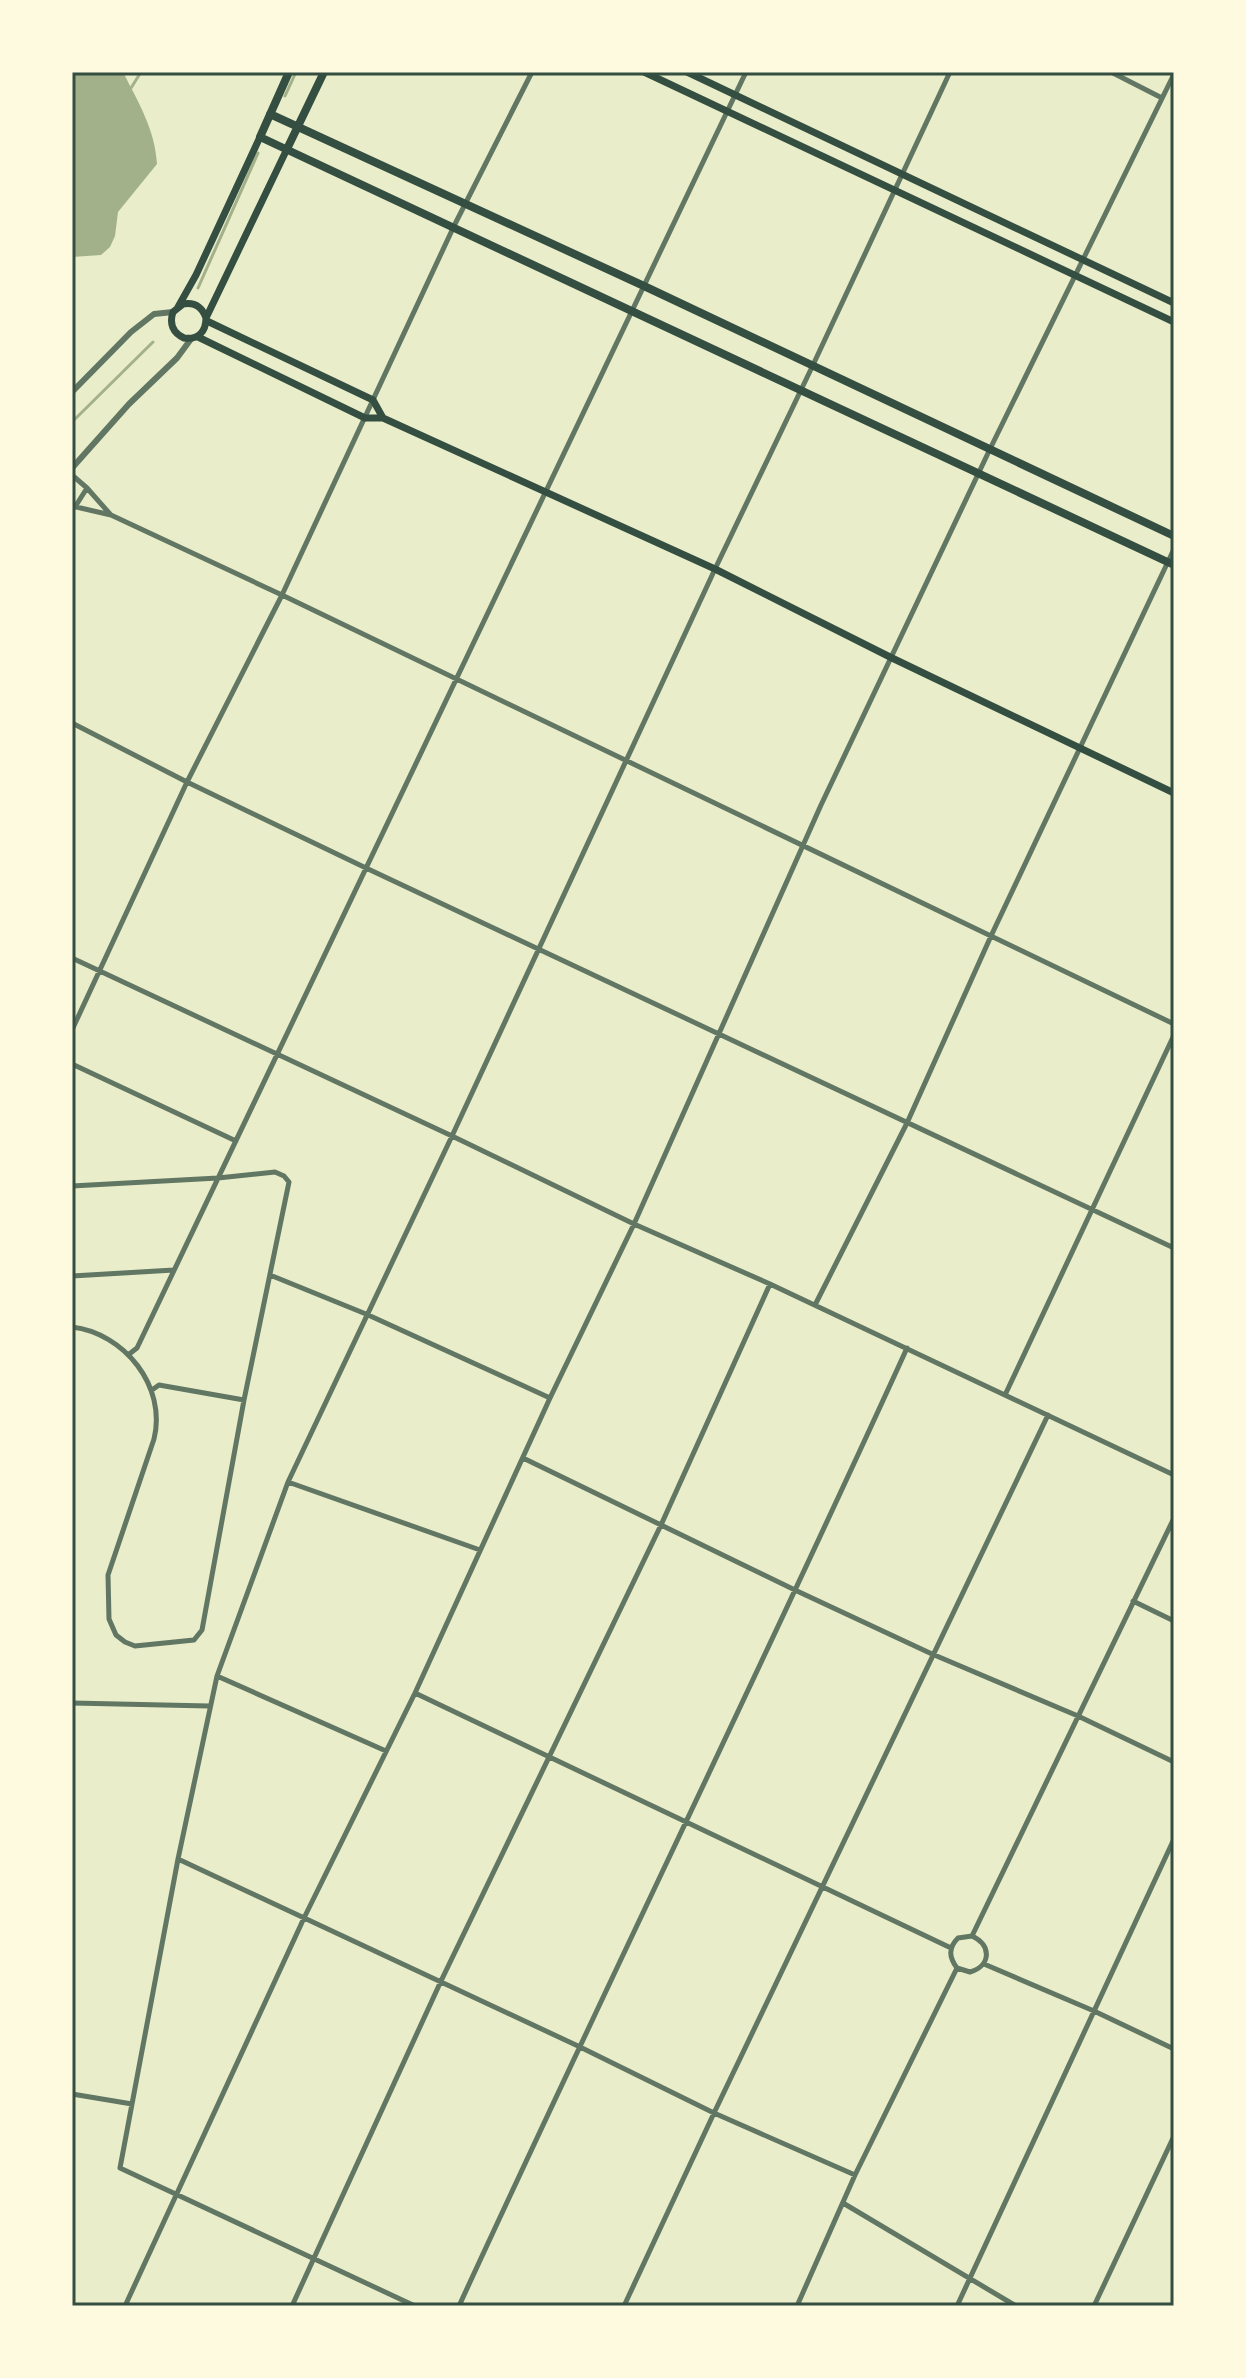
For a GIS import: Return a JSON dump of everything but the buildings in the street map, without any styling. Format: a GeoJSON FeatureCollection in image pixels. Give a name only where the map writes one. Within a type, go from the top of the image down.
{"type":"FeatureCollection","features":[{"type":"Feature","properties":{"kind":"main road"},"geometry":{"type":"LineString","coordinates":[[289,72],[196,275],[171,318],[174,331],[365,418],[383,418],[715,569],[1174,793]]}},
{"type":"Feature","properties":{"kind":"main road"},"geometry":{"type":"LineString","coordinates":[[194,338],[204,330],[206,320],[324,72]]}},
{"type":"Feature","properties":{"kind":"main road"},"geometry":{"type":"LineString","coordinates":[[644,72],[1174,322]]}},
{"type":"Feature","properties":{"kind":"main road"},"geometry":{"type":"LineString","coordinates":[[687,72],[1174,303]]}},
{"type":"Feature","properties":{"kind":"main road"},"geometry":{"type":"LineString","coordinates":[[270,114],[1174,536]]}},
{"type":"Feature","properties":{"kind":"main road"},"geometry":{"type":"LineString","coordinates":[[260,137],[1171,564]]}},
{"type":"Feature","properties":{"kind":"main road"},"geometry":{"type":"LineString","coordinates":[[176,310],[189,303],[195,305],[204,313],[206,320],[373,400],[383,418]]}},
{"type":"Feature","properties":{"kind":"main road"},"geometry":{"type":"LineString","coordinates":[[346,408],[354,391]]}},
{"type":"Feature","properties":{"kind":"street"},"geometry":{"type":"LineString","coordinates":[[72,1030],[187,782],[282,595],[454,226],[532,72]]}},
{"type":"Feature","properties":{"kind":"street"},"geometry":{"type":"LineString","coordinates":[[128,1355],[137,1348],[746,72]]}},
{"type":"Feature","properties":{"kind":"street"},"geometry":{"type":"LineString","coordinates":[[415,2306],[120,2168],[209,1706],[217,1676],[288,1482],[950,72]]}},
{"type":"Feature","properties":{"kind":"street"},"geometry":{"type":"LineString","coordinates":[[1111,72],[1162,98]]}},
{"type":"Feature","properties":{"kind":"street"},"geometry":{"type":"LineString","coordinates":[[125,2306],[304,1918],[415,1693],[550,1398],[634,1224],[803,846],[1074,274],[1174,74]]}},
{"type":"Feature","properties":{"kind":"street"},"geometry":{"type":"LineString","coordinates":[[72,392],[131,332],[154,314],[176,310]]}},
{"type":"Feature","properties":{"kind":"street"},"geometry":{"type":"LineString","coordinates":[[72,468],[194,338]]}},
{"type":"Feature","properties":{"kind":"street"},"geometry":{"type":"LineString","coordinates":[[72,475],[111,515]]}},
{"type":"Feature","properties":{"kind":"street"},"geometry":{"type":"LineString","coordinates":[[87,488],[73,506],[111,515],[282,595],[1174,1024]]}},
{"type":"Feature","properties":{"kind":"street"},"geometry":{"type":"LineString","coordinates":[[815,1305],[907,1123],[991,936],[1171,564],[1174,549]]}},
{"type":"Feature","properties":{"kind":"street"},"geometry":{"type":"LineString","coordinates":[[74,724],[187,782],[538,950],[1174,1248]]}},
{"type":"Feature","properties":{"kind":"street"},"geometry":{"type":"LineString","coordinates":[[72,958],[1174,1475]]}},
{"type":"Feature","properties":{"kind":"street"},"geometry":{"type":"LineString","coordinates":[[1005,1395],[1174,1035]]}},
{"type":"Feature","properties":{"kind":"street"},"geometry":{"type":"LineString","coordinates":[[72,1064],[236,1141]]}},
{"type":"Feature","properties":{"kind":"street"},"geometry":{"type":"LineString","coordinates":[[72,1186],[275,1172],[289,1182],[244,1400],[202,1630],[194,1640],[135,1646],[120,1639],[110,1625],[108,1575],[156,1431],[156,1406],[142,1371],[128,1355],[95,1333],[72,1327]]}},
{"type":"Feature","properties":{"kind":"street"},"geometry":{"type":"LineString","coordinates":[[72,1276],[174,1270]]}},
{"type":"Feature","properties":{"kind":"street"},"geometry":{"type":"LineString","coordinates":[[270,1275],[366,1314],[550,1398]]}},
{"type":"Feature","properties":{"kind":"street"},"geometry":{"type":"LineString","coordinates":[[292,2306],[441,1981],[661,1525],[770,1284]]}},
{"type":"Feature","properties":{"kind":"street"},"geometry":{"type":"LineString","coordinates":[[459,2306],[578,2046],[797,1591],[907,1348]]}},
{"type":"Feature","properties":{"kind":"street"},"geometry":{"type":"LineString","coordinates":[[152,1390],[159,1385],[244,1400]]}},
{"type":"Feature","properties":{"kind":"street"},"geometry":{"type":"LineString","coordinates":[[624,2306],[1048,1415]]}},
{"type":"Feature","properties":{"kind":"street"},"geometry":{"type":"LineString","coordinates":[[523,1458],[797,1591],[1174,1762]]}},
{"type":"Feature","properties":{"kind":"street"},"geometry":{"type":"LineString","coordinates":[[288,1482],[480,1551]]}},
{"type":"Feature","properties":{"kind":"street"},"geometry":{"type":"LineString","coordinates":[[972,1936],[1174,1518]]}},
{"type":"Feature","properties":{"kind":"street"},"geometry":{"type":"LineString","coordinates":[[1133,1601],[1174,1621]]}},
{"type":"Feature","properties":{"kind":"street"},"geometry":{"type":"LineString","coordinates":[[217,1676],[386,1751]]}},
{"type":"Feature","properties":{"kind":"street"},"geometry":{"type":"LineString","coordinates":[[415,1693],[951,1948]]}},
{"type":"Feature","properties":{"kind":"street"},"geometry":{"type":"LineString","coordinates":[[72,1703],[209,1706]]}},
{"type":"Feature","properties":{"kind":"street"},"geometry":{"type":"LineString","coordinates":[[957,2306],[1174,1839]]}},
{"type":"Feature","properties":{"kind":"street"},"geometry":{"type":"LineString","coordinates":[[178,1859],[714,2113],[855,2175]]}},
{"type":"Feature","properties":{"kind":"street"},"geometry":{"type":"LineString","coordinates":[[972,1936],[982,1941],[987,1958],[976,1971],[970,1972],[957,1968],[951,1960],[951,1948],[958,1938],[972,1936]]}},
{"type":"Feature","properties":{"kind":"street"},"geometry":{"type":"LineString","coordinates":[[984,1964],[1174,2049]]}},
{"type":"Feature","properties":{"kind":"street"},"geometry":{"type":"LineString","coordinates":[[797,2306],[855,2175],[957,1968]]}},
{"type":"Feature","properties":{"kind":"street"},"geometry":{"type":"LineString","coordinates":[[72,2094],[132,2104]]}},
{"type":"Feature","properties":{"kind":"street"},"geometry":{"type":"LineString","coordinates":[[1094,2306],[1174,2136]]}},
{"type":"Feature","properties":{"kind":"street"},"geometry":{"type":"LineString","coordinates":[[843,2203],[1016,2306]]}},
{"type":"Feature","properties":{"kind":"shaded area"},"geometry":{"type":"Polygon","coordinates":[[[72,72],[123,72],[145,116],[156,151],[157,164],[118,212],[115,236],[110,247],[101,255],[72,257],[72,72]]]}},
{"type":"Feature","properties":{"kind":"waterway"},"geometry":{"type":"LineString","coordinates":[[131,88],[141,72]]}},
{"type":"Feature","properties":{"kind":"waterway"},"geometry":{"type":"LineString","coordinates":[[285,96],[296,72]]}},
{"type":"Feature","properties":{"kind":"waterway"},"geometry":{"type":"LineString","coordinates":[[198,288],[258,153]]}},
{"type":"Feature","properties":{"kind":"waterway"},"geometry":{"type":"LineString","coordinates":[[72,422],[153,342]]}}]}
